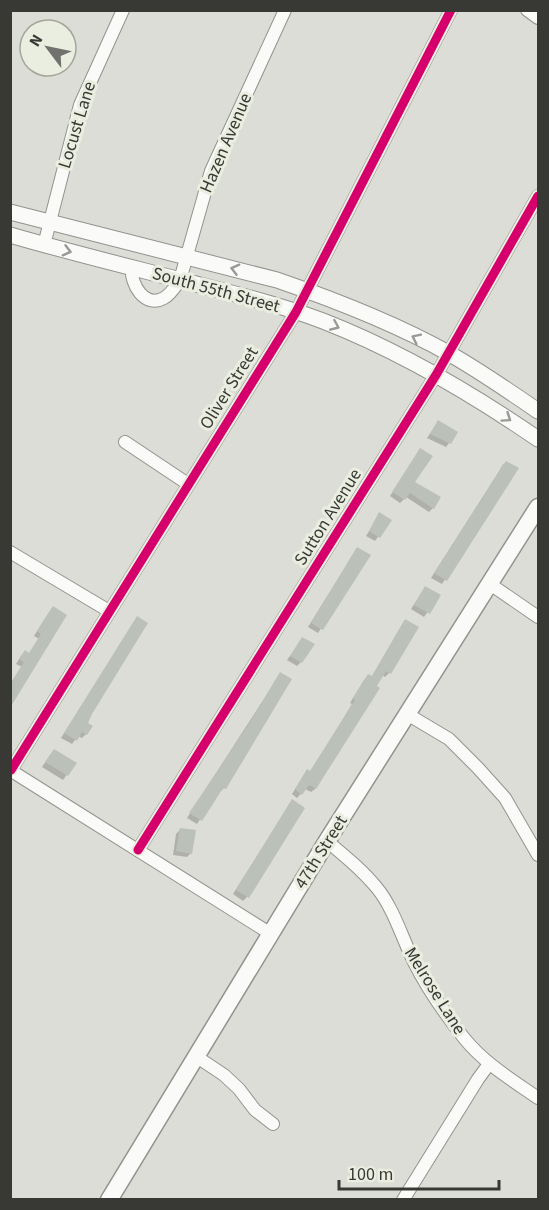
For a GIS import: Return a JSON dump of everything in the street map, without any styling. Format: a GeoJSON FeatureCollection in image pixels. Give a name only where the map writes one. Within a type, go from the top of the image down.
{"type":"FeatureCollection","features":[{"type":"Feature","properties":{"kind":"main road","name":"47th Street"},"geometry":{"type":"LineString","coordinates":[[110,1199],[327,841],[538,507]]}},
{"type":"Feature","properties":{"kind":"street","name":"Locust Lane"},"geometry":{"type":"LineString","coordinates":[[44,245],[80,105],[123,10]]}},
{"type":"Feature","properties":{"kind":"street","name":"Hazen Avenue"},"geometry":{"type":"LineString","coordinates":[[180,280],[211,171],[285,10]]}},
{"type":"Feature","properties":{"kind":"street","name":"Oliver Street"},"geometry":{"type":"LineString","coordinates":[[11,770],[296,312],[451,10]]}},
{"type":"Feature","properties":{"kind":"street"},"geometry":{"type":"LineString","coordinates":[[527,10],[538,18]]}},
{"type":"Feature","properties":{"kind":"street","name":"Sutton Avenue"},"geometry":{"type":"LineString","coordinates":[[138,850],[436,375],[538,196]]}},
{"type":"Feature","properties":{"kind":"street","name":"South 55th Street"},"geometry":{"type":"LineString","coordinates":[[10,212],[277,279],[378,319],[448,353],[538,411]]}},
{"type":"Feature","properties":{"kind":"street","name":"South 55th Street"},"geometry":{"type":"LineString","coordinates":[[10,235],[242,295],[296,312],[366,340],[436,375],[483,402],[538,439]]}},
{"type":"Feature","properties":{"kind":"street"},"geometry":{"type":"LineString","coordinates":[[132,268],[133,282],[139,293],[148,300],[162,300],[180,280]]}},
{"type":"Feature","properties":{"kind":"street"},"geometry":{"type":"LineString","coordinates":[[125,442],[188,484]]}},
{"type":"Feature","properties":{"kind":"street"},"geometry":{"type":"LineString","coordinates":[[10,552],[109,611]]}},
{"type":"Feature","properties":{"kind":"street"},"geometry":{"type":"LineString","coordinates":[[490,584],[538,617]]}},
{"type":"Feature","properties":{"kind":"street"},"geometry":{"type":"LineString","coordinates":[[407,714],[449,739],[478,768],[505,798],[538,855]]}},
{"type":"Feature","properties":{"kind":"street"},"geometry":{"type":"LineString","coordinates":[[11,770],[271,934]]}},
{"type":"Feature","properties":{"kind":"street","name":"Melrose Lane"},"geometry":{"type":"LineString","coordinates":[[327,841],[356,864],[379,890],[414,962],[440,1006],[465,1040],[489,1064],[538,1098]]}},
{"type":"Feature","properties":{"kind":"street"},"geometry":{"type":"LineString","coordinates":[[197,1057],[224,1075],[239,1089],[255,1110],[273,1124]]}},
{"type":"Feature","properties":{"kind":"street"},"geometry":{"type":"LineString","coordinates":[[403,1200],[489,1064]]}},
{"type":"Feature","properties":{"kind":"building"},"geometry":{"type":"Polygon","coordinates":[[[438,420],[458,432],[451,444],[430,434],[438,420]]]}},
{"type":"Feature","properties":{"kind":"building"},"geometry":{"type":"Polygon","coordinates":[[[420,448],[433,456],[415,482],[441,497],[434,509],[410,493],[405,500],[392,492],[420,448]]]}},
{"type":"Feature","properties":{"kind":"building"},"geometry":{"type":"Polygon","coordinates":[[[506,461],[519,468],[447,581],[434,573],[506,461]]]}},
{"type":"Feature","properties":{"kind":"building"},"geometry":{"type":"Polygon","coordinates":[[[379,512],[392,520],[380,538],[369,531],[379,512]]]}},
{"type":"Feature","properties":{"kind":"building"},"geometry":{"type":"Polygon","coordinates":[[[357,547],[371,555],[323,630],[311,623],[357,547]]]}},
{"type":"Feature","properties":{"kind":"building"},"geometry":{"type":"Polygon","coordinates":[[[425,586],[441,595],[430,614],[414,605],[425,586]]]}},
{"type":"Feature","properties":{"kind":"building"},"geometry":{"type":"Polygon","coordinates":[[[53,606],[67,615],[10,708],[10,684],[24,662],[19,659],[25,650],[29,653],[41,634],[37,631],[53,606]]]}},
{"type":"Feature","properties":{"kind":"building"},"geometry":{"type":"Polygon","coordinates":[[[137,616],[148,623],[92,714],[88,723],[93,726],[87,735],[82,732],[77,741],[64,733],[137,616]]]}},
{"type":"Feature","properties":{"kind":"building"},"geometry":{"type":"Polygon","coordinates":[[[405,619],[419,627],[391,674],[386,671],[377,686],[380,688],[316,789],[309,785],[302,795],[295,789],[307,769],[310,771],[355,700],[353,698],[368,674],[372,676],[405,619]]]}},
{"type":"Feature","properties":{"kind":"building"},"geometry":{"type":"Polygon","coordinates":[[[302,637],[315,644],[302,663],[290,656],[302,637]]]}},
{"type":"Feature","properties":{"kind":"building"},"geometry":{"type":"Polygon","coordinates":[[[280,672],[292,679],[226,789],[223,788],[202,821],[189,813],[247,727],[280,672]]]}},
{"type":"Feature","properties":{"kind":"building"},"geometry":{"type":"Polygon","coordinates":[[[54,749],[77,763],[68,776],[45,762],[54,749]]]}},
{"type":"Feature","properties":{"kind":"building"},"geometry":{"type":"Polygon","coordinates":[[[292,799],[305,808],[249,898],[236,890],[292,799]]]}},
{"type":"Feature","properties":{"kind":"building"},"geometry":{"type":"Polygon","coordinates":[[[180,828],[196,830],[192,854],[176,851],[180,828]]]}},
{"type":"Feature","properties":{"kind":"cycle path"},"geometry":{"type":"LineString","coordinates":[[11,770],[296,312],[451,10]]}},
{"type":"Feature","properties":{"kind":"cycle path"},"geometry":{"type":"LineString","coordinates":[[138,850],[436,375],[538,196]]}}]}
